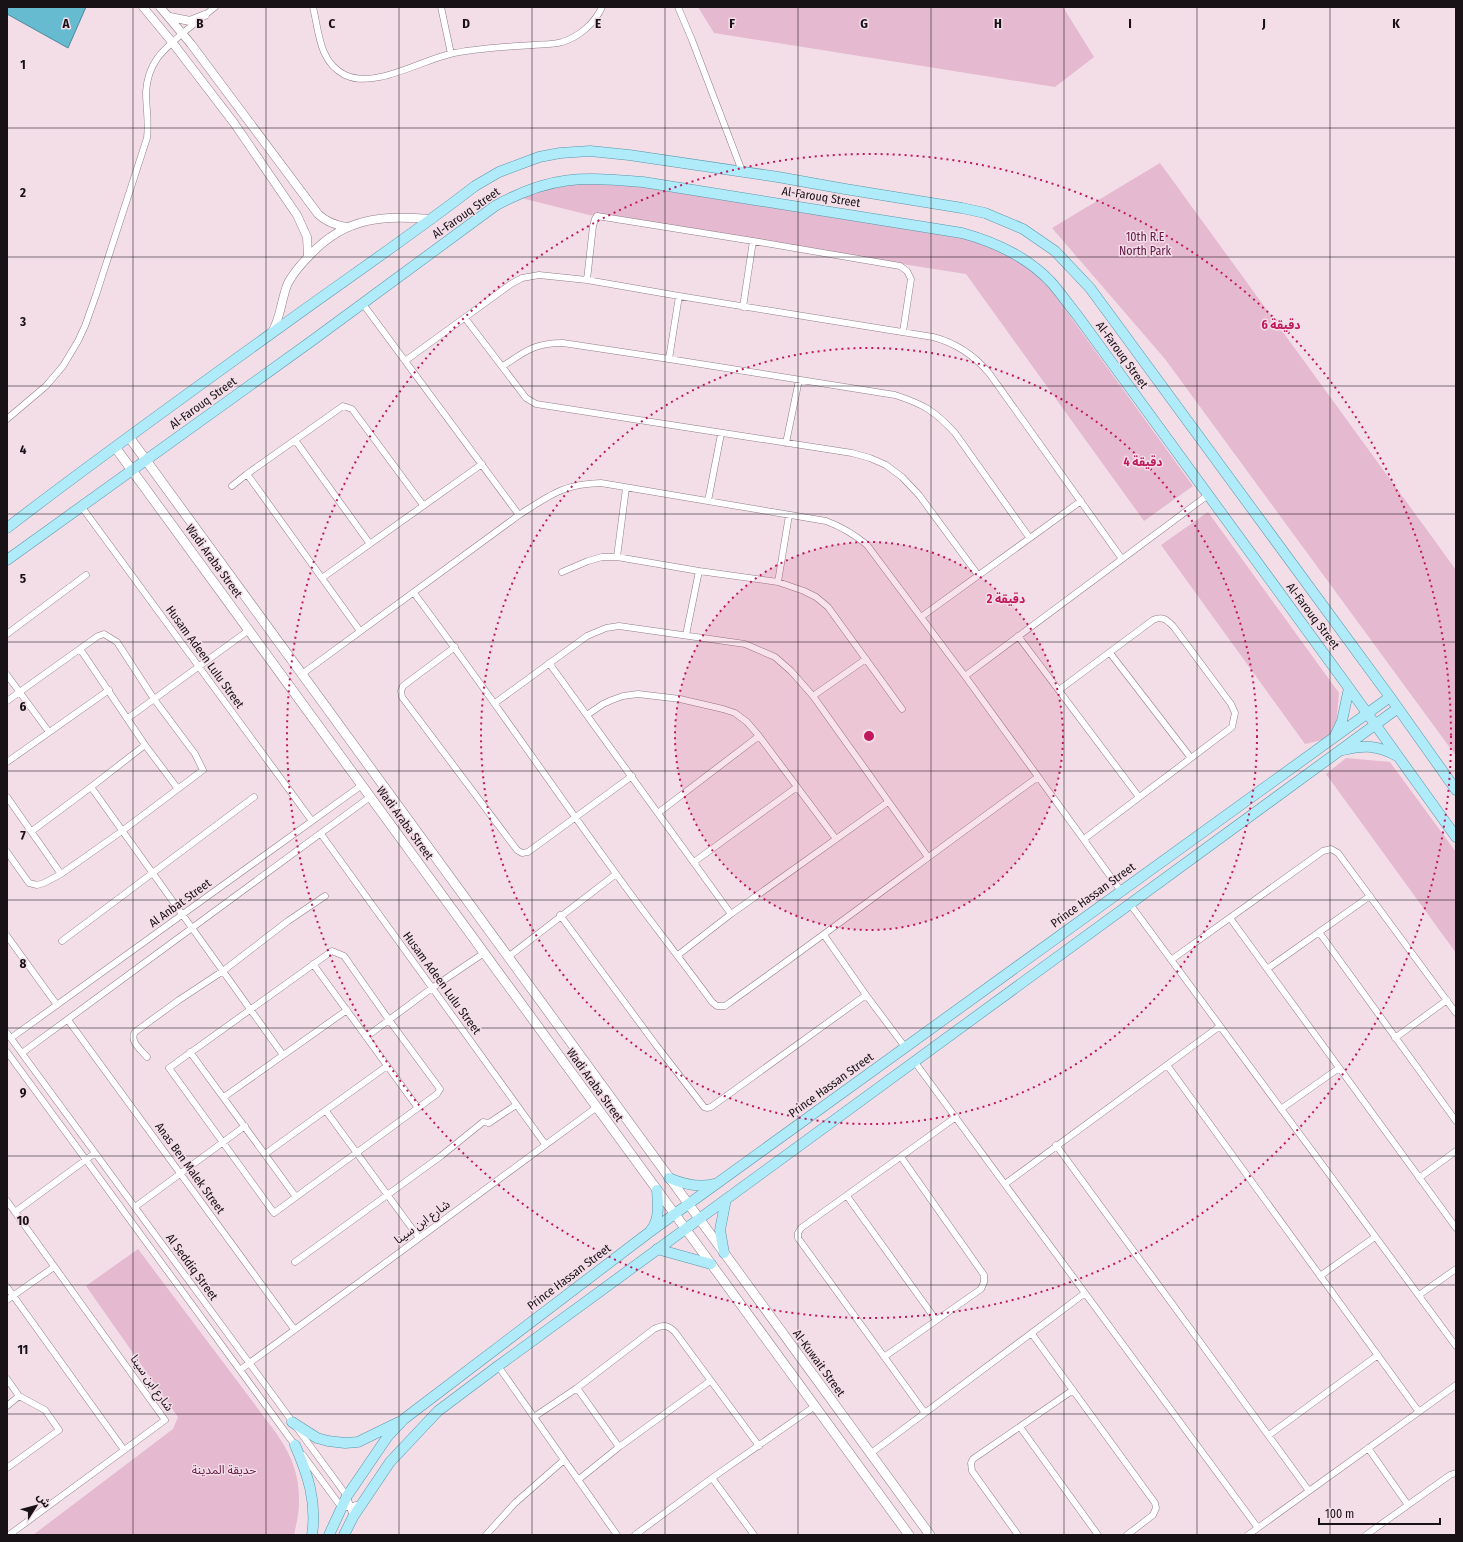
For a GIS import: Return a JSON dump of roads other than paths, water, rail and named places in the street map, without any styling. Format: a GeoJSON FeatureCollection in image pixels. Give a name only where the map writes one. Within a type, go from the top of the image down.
{"type":"FeatureCollection","features":[{"type":"Feature","properties":{"kind":"main road","name":"Al-Farouq Street"},"geometry":{"type":"LineString","coordinates":[[7,528],[115,446],[432,219],[475,186],[499,172],[539,157],[560,153],[611,153],[742,171],[904,198],[985,213],[1023,229],[1055,251],[1090,288],[1390,697],[1456,790]]}},
{"type":"Feature","properties":{"kind":"main road","name":"Al-Farouq Street"},"geometry":{"type":"LineString","coordinates":[[7,560],[363,304],[496,206],[512,197],[540,185],[576,178],[643,182],[962,233],[986,240],[1013,253],[1038,270],[1051,282],[1081,320],[1368,713],[1397,756],[1456,837]]}},
{"type":"Feature","properties":{"kind":"main road","name":"Wadi Araba Street"},"geometry":{"type":"LineString","coordinates":[[129,437],[688,1204]]}},
{"type":"Feature","properties":{"kind":"main road","name":"Wadi Araba Street"},"geometry":{"type":"LineString","coordinates":[[115,446],[675,1214]]}},
{"type":"Feature","properties":{"kind":"main road"},"geometry":{"type":"LineString","coordinates":[[1335,737],[1342,721],[1349,688]]}},
{"type":"Feature","properties":{"kind":"main road","name":"Prince Hassan Street"},"geometry":{"type":"LineString","coordinates":[[329,1535],[346,1507],[347,1496],[388,1436],[404,1419],[647,1234],[1390,697]]}},
{"type":"Feature","properties":{"kind":"main road"},"geometry":{"type":"LineString","coordinates":[[344,1535],[353,1517],[390,1462],[438,1411],[685,1228],[1398,708]]}},
{"type":"Feature","properties":{"kind":"main road"},"geometry":{"type":"LineString","coordinates":[[1340,750],[1368,746],[1388,751],[1397,756]]}},
{"type":"Feature","properties":{"kind":"main road"},"geometry":{"type":"LineString","coordinates":[[444,898],[457,887]]}},
{"type":"Feature","properties":{"kind":"main road"},"geometry":{"type":"LineString","coordinates":[[669,1178],[684,1184],[701,1186],[718,1183]]}},
{"type":"Feature","properties":{"kind":"main road"},"geometry":{"type":"LineString","coordinates":[[647,1234],[652,1229],[657,1215],[659,1206],[657,1190]]}},
{"type":"Feature","properties":{"kind":"main road"},"geometry":{"type":"LineString","coordinates":[[724,1253],[720,1230],[726,1199]]}},
{"type":"Feature","properties":{"kind":"main road","name":"Al-Kuwait Street"},"geometry":{"type":"LineString","coordinates":[[688,1204],[930,1535]]}},
{"type":"Feature","properties":{"kind":"main road"},"geometry":{"type":"LineString","coordinates":[[675,1214],[909,1535]]}},
{"type":"Feature","properties":{"kind":"main road"},"geometry":{"type":"LineString","coordinates":[[657,1249],[711,1264]]}},
{"type":"Feature","properties":{"kind":"main road"},"geometry":{"type":"LineString","coordinates":[[292,1422],[317,1438],[345,1443],[358,1442],[404,1419]]}},
{"type":"Feature","properties":{"kind":"main road"},"geometry":{"type":"LineString","coordinates":[[295,1445],[307,1474],[310,1488],[313,1516],[312,1535]]}},
{"type":"Feature","properties":{"kind":"street"},"geometry":{"type":"LineString","coordinates":[[143,7],[172,42],[234,123],[297,215],[307,237],[308,256]]}},
{"type":"Feature","properties":{"kind":"street"},"geometry":{"type":"LineString","coordinates":[[160,7],[183,34],[318,214],[323,219],[346,228]]}},
{"type":"Feature","properties":{"kind":"street"},"geometry":{"type":"LineString","coordinates":[[7,419],[36,395],[63,366],[85,326],[147,138],[148,125],[146,90],[151,69],[158,55],[215,7]]}},
{"type":"Feature","properties":{"kind":"street"},"geometry":{"type":"LineString","coordinates":[[313,7],[325,57],[335,68],[348,76],[370,80],[451,54],[483,49],[561,42],[583,30],[592,22],[602,7]]}},
{"type":"Feature","properties":{"kind":"street"},"geometry":{"type":"LineString","coordinates":[[441,7],[451,54]]}},
{"type":"Feature","properties":{"kind":"street"},"geometry":{"type":"LineString","coordinates":[[678,7],[742,171]]}},
{"type":"Feature","properties":{"kind":"street"},"geometry":{"type":"LineString","coordinates":[[170,17],[190,21],[205,15]]}},
{"type":"Feature","properties":{"kind":"street"},"geometry":{"type":"LineString","coordinates":[[587,280],[593,226],[597,216],[753,241],[900,266],[907,271],[911,279],[903,332]]}},
{"type":"Feature","properties":{"kind":"street"},"geometry":{"type":"LineString","coordinates":[[272,333],[277,324],[279,311],[288,284],[308,256],[319,246],[346,228],[365,222],[388,217],[432,219]]}},
{"type":"Feature","properties":{"kind":"street"},"geometry":{"type":"LineString","coordinates":[[744,307],[753,241]]}},
{"type":"Feature","properties":{"kind":"street"},"geometry":{"type":"LineString","coordinates":[[405,361],[511,284],[528,276],[539,275],[587,280],[947,340],[980,362],[989,372],[1122,559]]}},
{"type":"Feature","properties":{"kind":"street"},"geometry":{"type":"LineString","coordinates":[[669,359],[679,296]]}},
{"type":"Feature","properties":{"kind":"street"},"geometry":{"type":"LineString","coordinates":[[363,304],[520,515]]}},
{"type":"Feature","properties":{"kind":"street"},"geometry":{"type":"LineString","coordinates":[[465,318],[526,398],[536,404],[721,434],[852,453],[870,458],[886,465],[902,477],[919,495],[978,575]]}},
{"type":"Feature","properties":{"kind":"street"},"geometry":{"type":"LineString","coordinates":[[503,366],[527,350],[548,343],[563,344],[669,359],[895,395],[928,408],[943,420],[955,433],[1029,537]]}},
{"type":"Feature","properties":{"kind":"street"},"geometry":{"type":"LineString","coordinates":[[786,443],[799,380]]}},
{"type":"Feature","properties":{"kind":"street"},"geometry":{"type":"LineString","coordinates":[[232,486],[246,474],[343,406],[352,409],[423,505]]}},
{"type":"Feature","properties":{"kind":"street"},"geometry":{"type":"LineString","coordinates":[[708,501],[721,434]]}},
{"type":"Feature","properties":{"kind":"street"},"geometry":{"type":"LineString","coordinates":[[295,440],[370,544]]}},
{"type":"Feature","properties":{"kind":"street"},"geometry":{"type":"LineString","coordinates":[[322,578],[482,464]]}},
{"type":"Feature","properties":{"kind":"street"},"geometry":{"type":"LineString","coordinates":[[246,474],[360,631]]}},
{"type":"Feature","properties":{"kind":"street"},"geometry":{"type":"LineString","coordinates":[[302,674],[520,515],[548,496],[564,488],[582,484],[601,484],[826,521],[844,528],[867,545],[965,676],[1121,891]]}},
{"type":"Feature","properties":{"kind":"street"},"geometry":{"type":"LineString","coordinates":[[617,557],[626,488]]}},
{"type":"Feature","properties":{"kind":"street"},"geometry":{"type":"LineString","coordinates":[[965,676],[1208,495]]}},
{"type":"Feature","properties":{"kind":"street"},"geometry":{"type":"LineString","coordinates":[[921,617],[1029,537],[1081,501]]}},
{"type":"Feature","properties":{"kind":"street","name":"Husam Adeen Lulu Street"},"geometry":{"type":"LineString","coordinates":[[81,506],[312,821]]}},
{"type":"Feature","properties":{"kind":"street"},"geometry":{"type":"LineString","coordinates":[[778,582],[789,514]]}},
{"type":"Feature","properties":{"kind":"street"},"geometry":{"type":"LineString","coordinates":[[562,572],[602,557],[617,557],[699,572],[778,582],[804,591],[816,597],[828,606],[902,709]]}},
{"type":"Feature","properties":{"kind":"street"},"geometry":{"type":"LineString","coordinates":[[686,635],[699,572]]}},
{"type":"Feature","properties":{"kind":"street"},"geometry":{"type":"LineString","coordinates":[[7,634],[86,575]]}},
{"type":"Feature","properties":{"kind":"street"},"geometry":{"type":"LineString","coordinates":[[414,593],[455,647],[616,874],[712,1002],[717,1006],[725,1006],[1038,777]]}},
{"type":"Feature","properties":{"kind":"street"},"geometry":{"type":"LineString","coordinates":[[1059,690],[1153,620],[1160,617],[1167,620],[1172,626],[1231,704],[1235,713],[1232,727],[1084,839]]}},
{"type":"Feature","properties":{"kind":"street"},"geometry":{"type":"LineString","coordinates":[[495,703],[587,636],[606,628],[619,626],[745,644],[775,657],[791,671],[813,696],[928,857]]}},
{"type":"Feature","properties":{"kind":"street"},"geometry":{"type":"LineString","coordinates":[[128,718],[249,630]]}},
{"type":"Feature","properties":{"kind":"street"},"geometry":{"type":"LineString","coordinates":[[7,701],[98,636],[104,634],[117,642],[154,699],[195,754],[203,770],[122,831],[61,874],[44,883],[37,885],[29,883],[7,852]]}},
{"type":"Feature","properties":{"kind":"street"},"geometry":{"type":"LineString","coordinates":[[1018,636],[1139,797]]}},
{"type":"Feature","properties":{"kind":"street"},"geometry":{"type":"LineString","coordinates":[[455,647],[403,686],[401,691],[402,696],[517,850],[522,853],[528,852],[632,776]]}},
{"type":"Feature","properties":{"kind":"street"},"geometry":{"type":"LineString","coordinates":[[80,649],[145,745],[178,789]]}},
{"type":"Feature","properties":{"kind":"street"},"geometry":{"type":"LineString","coordinates":[[1110,653],[1190,758]]}},
{"type":"Feature","properties":{"kind":"street"},"geometry":{"type":"LineString","coordinates":[[813,696],[866,659]]}},
{"type":"Feature","properties":{"kind":"street"},"geometry":{"type":"LineString","coordinates":[[550,663],[731,914]]}},
{"type":"Feature","properties":{"kind":"street"},"geometry":{"type":"LineString","coordinates":[[7,675],[49,732]]}},
{"type":"Feature","properties":{"kind":"street"},"geometry":{"type":"LineString","coordinates":[[7,762],[109,690]]}},
{"type":"Feature","properties":{"kind":"street"},"geometry":{"type":"LineString","coordinates":[[587,715],[603,704],[612,700],[623,696],[638,694],[680,699],[734,713],[746,722],[759,736],[836,839]]}},
{"type":"Feature","properties":{"kind":"street"},"geometry":{"type":"LineString","coordinates":[[658,814],[759,736]]}},
{"type":"Feature","properties":{"kind":"street"},"geometry":{"type":"LineString","coordinates":[[32,831],[145,745]]}},
{"type":"Feature","properties":{"kind":"street","name":"Al Anbat Street"},"geometry":{"type":"LineString","coordinates":[[9,1036],[57,1005],[362,785]]}},
{"type":"Feature","properties":{"kind":"street"},"geometry":{"type":"LineString","coordinates":[[91,787],[283,1055]]}},
{"type":"Feature","properties":{"kind":"street"},"geometry":{"type":"LineString","coordinates":[[694,862],[797,787]]}},
{"type":"Feature","properties":{"kind":"street"},"geometry":{"type":"LineString","coordinates":[[62,941],[254,797]]}},
{"type":"Feature","properties":{"kind":"street"},"geometry":{"type":"LineString","coordinates":[[22,1053],[370,797]]}},
{"type":"Feature","properties":{"kind":"street"},"geometry":{"type":"LineString","coordinates":[[8,801],[32,831],[61,874]]}},
{"type":"Feature","properties":{"kind":"street"},"geometry":{"type":"LineString","coordinates":[[678,955],[731,914],[888,802]]}},
{"type":"Feature","properties":{"kind":"street","name":"Husam Adeen Lulu Street"},"geometry":{"type":"LineString","coordinates":[[321,834],[545,1144]]}},
{"type":"Feature","properties":{"kind":"street"},"geometry":{"type":"LineString","coordinates":[[1171,960],[1323,851],[1331,849],[1338,853],[1456,1013]]}},
{"type":"Feature","properties":{"kind":"street"},"geometry":{"type":"LineString","coordinates":[[508,957],[560,915],[616,874]]}},
{"type":"Feature","properties":{"kind":"street"},"geometry":{"type":"LineString","coordinates":[[147,1057],[133,1040],[135,1032],[178,1000],[223,971],[293,917],[325,896]]}},
{"type":"Feature","properties":{"kind":"street"},"geometry":{"type":"LineString","coordinates":[[1267,969],[1370,896]]}},
{"type":"Feature","properties":{"kind":"street"},"geometry":{"type":"LineString","coordinates":[[1130,904],[1456,1346]]}},
{"type":"Feature","properties":{"kind":"street"},"geometry":{"type":"LineString","coordinates":[[560,915],[656,1046],[704,1107],[707,1108],[717,1103],[866,995]]}},
{"type":"Feature","properties":{"kind":"street"},"geometry":{"type":"LineString","coordinates":[[1230,918],[1456,1228]]}},
{"type":"Feature","properties":{"kind":"street"},"geometry":{"type":"LineString","coordinates":[[1318,932],[1456,1121]]}},
{"type":"Feature","properties":{"kind":"street"},"geometry":{"type":"LineString","coordinates":[[824,935],[905,1047]]}},
{"type":"Feature","properties":{"kind":"street"},"geometry":{"type":"LineString","coordinates":[[7,936],[57,1005]]}},
{"type":"Feature","properties":{"kind":"street"},"geometry":{"type":"LineString","coordinates":[[332,951],[344,956],[440,1089],[437,1094],[274,1213],[170,1068],[250,1009],[332,951]]}},
{"type":"Feature","properties":{"kind":"street"},"geometry":{"type":"LineString","coordinates":[[366,1037],[432,988],[484,953]]}},
{"type":"Feature","properties":{"kind":"street"},"geometry":{"type":"LineString","coordinates":[[313,964],[418,1108]]}},
{"type":"Feature","properties":{"kind":"street"},"geometry":{"type":"LineString","coordinates":[[1395,1038],[1447,1000]]}},
{"type":"Feature","properties":{"kind":"street"},"geometry":{"type":"LineString","coordinates":[[224,1097],[347,1010]]}},
{"type":"Feature","properties":{"kind":"street","name":"Anas Ben Malek Street"},"geometry":{"type":"LineString","coordinates":[[68,1020],[294,1329]]}},
{"type":"Feature","properties":{"kind":"street"},"geometry":{"type":"LineString","coordinates":[[1005,1184],[1056,1145],[1220,1026]]}},
{"type":"Feature","properties":{"kind":"street","name":"Al Seddiq Street"},"geometry":{"type":"LineString","coordinates":[[9,1036],[347,1496]]}},
{"type":"Feature","properties":{"kind":"street","name":"Al Seddiq Street"},"geometry":{"type":"LineString","coordinates":[[7,1052],[295,1445],[353,1517]]}},
{"type":"Feature","properties":{"kind":"street"},"geometry":{"type":"LineString","coordinates":[[190,1052],[296,1197]]}},
{"type":"Feature","properties":{"kind":"street"},"geometry":{"type":"LineString","coordinates":[[914,1061],[1258,1528]]}},
{"type":"Feature","properties":{"kind":"street"},"geometry":{"type":"LineString","coordinates":[[1167,1065],[1419,1412]]}},
{"type":"Feature","properties":{"kind":"street"},"geometry":{"type":"LineString","coordinates":[[265,1154],[387,1066]]}},
{"type":"Feature","properties":{"kind":"street"},"geometry":{"type":"LineString","coordinates":[[1281,1109],[1339,1068]]}},
{"type":"Feature","properties":{"kind":"street"},"geometry":{"type":"LineString","coordinates":[[295,1262],[441,1156],[483,1122],[489,1123],[516,1105]]}},
{"type":"Feature","properties":{"kind":"street","name":"شارع ابن سينا"},"geometry":{"type":"LineString","coordinates":[[240,1370],[597,1107]]}},
{"type":"Feature","properties":{"kind":"street"},"geometry":{"type":"LineString","coordinates":[[326,1110],[418,1238]]}},
{"type":"Feature","properties":{"kind":"street"},"geometry":{"type":"LineString","coordinates":[[925,1413],[798,1238],[798,1233],[801,1228],[956,1118]]}},
{"type":"Feature","properties":{"kind":"street"},"geometry":{"type":"LineString","coordinates":[[135,1207],[245,1126]]}},
{"type":"Feature","properties":{"kind":"street"},"geometry":{"type":"LineString","coordinates":[[1056,1145],[1310,1491]]}},
{"type":"Feature","properties":{"kind":"street"},"geometry":{"type":"LineString","coordinates":[[1419,1178],[1456,1152]]}},
{"type":"Feature","properties":{"kind":"street"},"geometry":{"type":"LineString","coordinates":[[15,1212],[95,1153]]}},
{"type":"Feature","properties":{"kind":"street"},"geometry":{"type":"LineString","coordinates":[[884,1357],[981,1289],[984,1282],[984,1276],[901,1157]]}},
{"type":"Feature","properties":{"kind":"street"},"geometry":{"type":"LineString","coordinates":[[847,1196],[936,1320]]}},
{"type":"Feature","properties":{"kind":"street","name":"شارع ابن سينا"},"geometry":{"type":"LineString","coordinates":[[7,1201],[165,1420],[9,1535]]}},
{"type":"Feature","properties":{"kind":"street"},"geometry":{"type":"LineString","coordinates":[[1320,1276],[1375,1237]]}},
{"type":"Feature","properties":{"kind":"street"},"geometry":{"type":"LineString","coordinates":[[7,1300],[54,1267]]}},
{"type":"Feature","properties":{"kind":"street"},"geometry":{"type":"LineString","coordinates":[[1419,1295],[1456,1269]]}},
{"type":"Feature","properties":{"kind":"street"},"geometry":{"type":"LineString","coordinates":[[7,1287],[124,1450]]}},
{"type":"Feature","properties":{"kind":"street"},"geometry":{"type":"LineString","coordinates":[[870,1454],[1085,1293]]}},
{"type":"Feature","properties":{"kind":"street"},"geometry":{"type":"LineString","coordinates":[[534,1417],[578,1388],[660,1325],[665,1325],[670,1327],[759,1446]]}},
{"type":"Feature","properties":{"kind":"street"},"geometry":{"type":"LineString","coordinates":[[1032,1334],[1156,1506],[1156,1512],[1127,1535]]}},
{"type":"Feature","properties":{"kind":"street"},"geometry":{"type":"LineString","coordinates":[[1268,1435],[1378,1355]]}},
{"type":"Feature","properties":{"kind":"street"},"geometry":{"type":"LineString","coordinates":[[498,1366],[617,1535]]}},
{"type":"Feature","properties":{"kind":"street"},"geometry":{"type":"LineString","coordinates":[[7,1379],[19,1396],[44,1410],[59,1430],[7,1468]]}},
{"type":"Feature","properties":{"kind":"street"},"geometry":{"type":"LineString","coordinates":[[578,1480],[619,1446],[710,1381]]}},
{"type":"Feature","properties":{"kind":"street"},"geometry":{"type":"LineString","coordinates":[[1248,1535],[1456,1385]]}},
{"type":"Feature","properties":{"kind":"street"},"geometry":{"type":"LineString","coordinates":[[578,1388],[619,1446]]}},
{"type":"Feature","properties":{"kind":"street"},"geometry":{"type":"LineString","coordinates":[[1018,1535],[970,1467],[973,1459],[1073,1390]]}},
{"type":"Feature","properties":{"kind":"street"},"geometry":{"type":"LineString","coordinates":[[7,1406],[19,1396]]}},
{"type":"Feature","properties":{"kind":"street"},"geometry":{"type":"LineString","coordinates":[[635,1535],[712,1478],[815,1406]]}},
{"type":"Feature","properties":{"kind":"street"},"geometry":{"type":"LineString","coordinates":[[1020,1427],[1098,1535]]}},
{"type":"Feature","properties":{"kind":"street"},"geometry":{"type":"LineString","coordinates":[[1368,1448],[1408,1505]]}},
{"type":"Feature","properties":{"kind":"street"},"geometry":{"type":"LineString","coordinates":[[486,1535],[515,1503],[564,1460]]}},
{"type":"Feature","properties":{"kind":"street"},"geometry":{"type":"LineString","coordinates":[[1366,1535],[1450,1475],[1456,1473]]}},
{"type":"Feature","properties":{"kind":"street"},"geometry":{"type":"LineString","coordinates":[[712,1478],[754,1535]]}},
{"type":"Feature","properties":{"kind":"street"},"geometry":{"type":"LineString","coordinates":[[346,1507],[362,1504]]}},
{"type":"Feature","properties":{"kind":"water"},"geometry":{"type":"Polygon","coordinates":[[[7,7],[86,7],[68,48],[7,14],[7,7]]]}},
{"type":"Feature","properties":{"kind":"park label","name":"10th R.E North Park"},"geometry":{"type":"Point","coordinates":[1145,244]}},
{"type":"Feature","properties":{"kind":"park label","name":"حديقة المدينة"},"geometry":{"type":"Point","coordinates":[224,1470]}}]}
